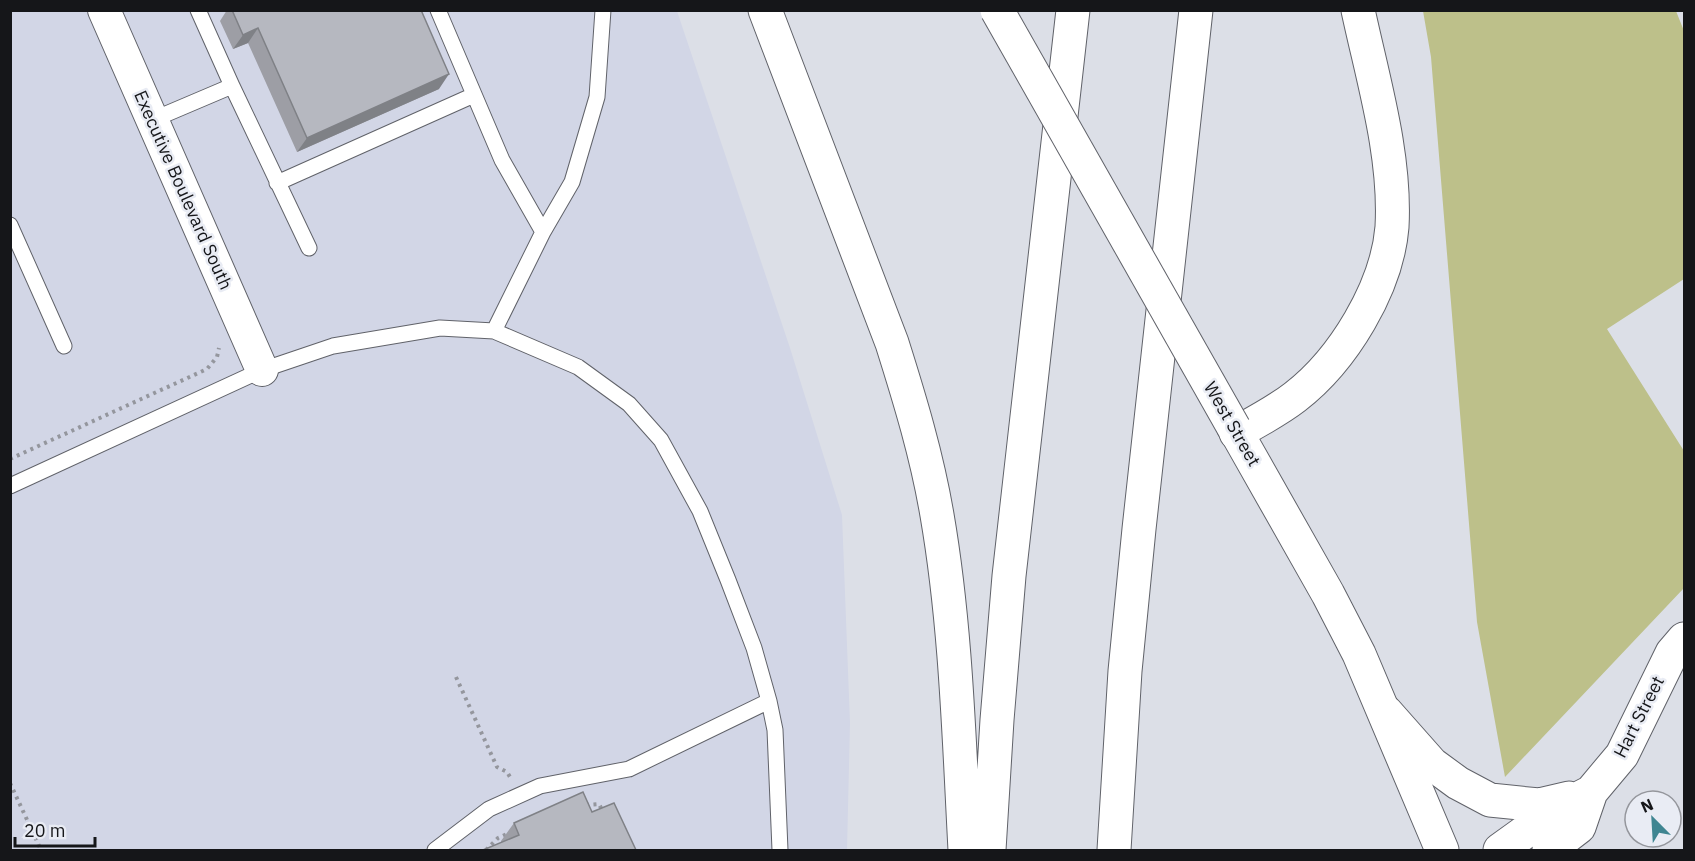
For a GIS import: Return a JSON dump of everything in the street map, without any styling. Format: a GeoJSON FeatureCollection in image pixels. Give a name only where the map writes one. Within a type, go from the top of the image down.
{"type":"FeatureCollection","features":[{"type":"Feature","properties":{"kind":"main road"},"geometry":{"type":"LineString","coordinates":[[765,10],[892,343],[910,398],[924,453],[937,514],[952,631],[965,850]]}},
{"type":"Feature","properties":{"kind":"main road","name":"West Street"},"geometry":{"type":"LineString","coordinates":[[997,10],[1345,626],[1442,850]]}},
{"type":"Feature","properties":{"kind":"main road"},"geometry":{"type":"LineString","coordinates":[[989,850],[1009,576],[1073,10]]}},
{"type":"Feature","properties":{"kind":"main road"},"geometry":{"type":"LineString","coordinates":[[1114,850],[1125,671],[1138,529],[1197,10]]}},
{"type":"Feature","properties":{"kind":"main road"},"geometry":{"type":"LineString","coordinates":[[1235,430],[1268,415],[1295,398],[1318,378],[1358,323],[1375,291],[1388,256],[1392,226],[1386,140],[1358,10]]}},
{"type":"Feature","properties":{"kind":"main road","name":"Hart Street"},"geometry":{"type":"LineString","coordinates":[[1549,850],[1579,827],[1591,792],[1622,756],[1672,653],[1684,639]]}},
{"type":"Feature","properties":{"kind":"main road"},"geometry":{"type":"LineString","coordinates":[[1382,707],[1432,764],[1458,783],[1490,800],[1539,805],[1591,792]]}},
{"type":"Feature","properties":{"kind":"main road","name":"Hart Street"},"geometry":{"type":"LineString","coordinates":[[1500,850],[1554,811],[1591,792]]}},
{"type":"Feature","properties":{"kind":"street","name":"Executive Boulevard South"},"geometry":{"type":"LineString","coordinates":[[104,10],[262,370]]}},
{"type":"Feature","properties":{"kind":"lane"},"geometry":{"type":"LineString","coordinates":[[198,10],[231,86],[309,248]]}},
{"type":"Feature","properties":{"kind":"lane"},"geometry":{"type":"LineString","coordinates":[[438,10],[502,160],[543,232]]}},
{"type":"Feature","properties":{"kind":"lane"},"geometry":{"type":"LineString","coordinates":[[494,330],[543,232],[572,182],[597,97],[603,10]]}},
{"type":"Feature","properties":{"kind":"lane"},"geometry":{"type":"LineString","coordinates":[[152,120],[231,86]]}},
{"type":"Feature","properties":{"kind":"lane"},"geometry":{"type":"LineString","coordinates":[[277,183],[474,95]]}},
{"type":"Feature","properties":{"kind":"lane"},"geometry":{"type":"LineString","coordinates":[[10,225],[64,346]]}},
{"type":"Feature","properties":{"kind":"lane"},"geometry":{"type":"LineString","coordinates":[[10,486],[262,370],[333,346],[440,328],[494,330],[578,367],[629,404],[661,440],[699,512],[728,580],[754,648],[775,730],[780,850]]}},
{"type":"Feature","properties":{"kind":"lane"},"geometry":{"type":"LineString","coordinates":[[435,850],[489,808],[540,786],[629,769],[769,701]]}},
{"type":"Feature","properties":{"kind":"path"},"geometry":{"type":"LineString","coordinates":[[10,459],[207,369],[217,357],[221,344]]}},
{"type":"Feature","properties":{"kind":"path"},"geometry":{"type":"LineString","coordinates":[[456,677],[497,767],[507,772],[518,796]]}},
{"type":"Feature","properties":{"kind":"path"},"geometry":{"type":"LineString","coordinates":[[10,783],[41,850]]}},
{"type":"Feature","properties":{"kind":"path"},"geometry":{"type":"LineString","coordinates":[[577,805],[599,804],[603,813]]}},
{"type":"Feature","properties":{"kind":"path"},"geometry":{"type":"LineString","coordinates":[[486,850],[498,838],[514,830]]}},
{"type":"Feature","properties":{"kind":"shaded area"},"geometry":{"type":"Polygon","coordinates":[[[10,11],[677,11],[790,348],[842,515],[850,723],[847,850],[11,850],[10,11]]]}},
{"type":"Feature","properties":{"kind":"green space"},"geometry":{"type":"Polygon","coordinates":[[[1423,11],[1676,11],[1684,31],[1684,279],[1607,329],[1684,451],[1684,588],[1505,777],[1477,622],[1431,57],[1423,11]]]}},
{"type":"Feature","properties":{"kind":"building"},"geometry":{"type":"Polygon","coordinates":[[[232,10],[421,10],[449,74],[307,138],[258,28],[243,35],[232,10]]]}},
{"type":"Feature","properties":{"kind":"building"},"geometry":{"type":"Polygon","coordinates":[[[583,792],[592,812],[614,803],[636,850],[483,850],[519,835],[514,823],[583,792]]]}}]}
